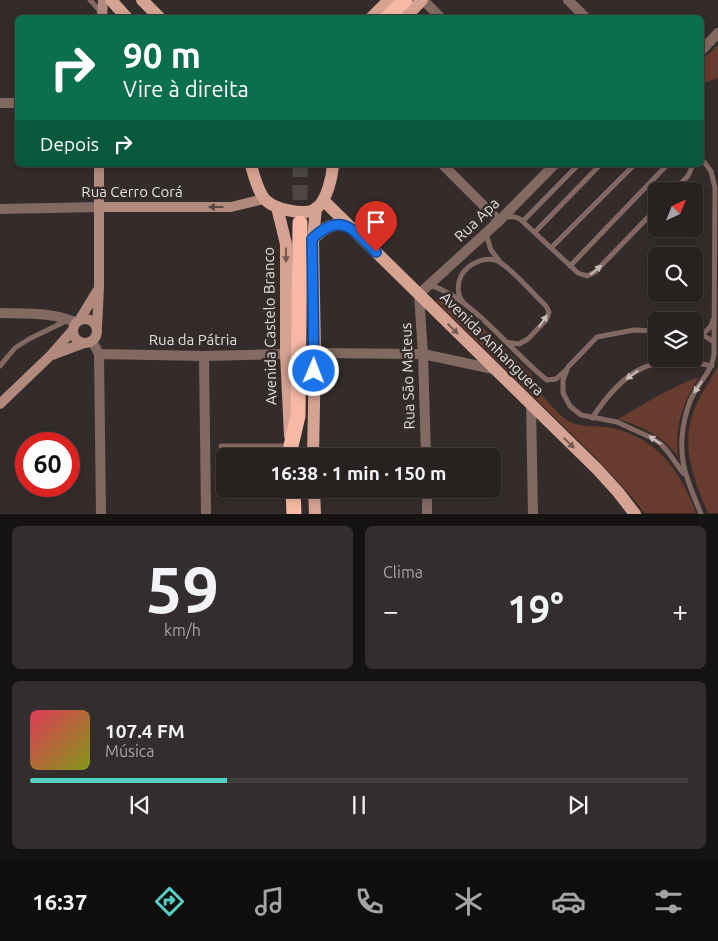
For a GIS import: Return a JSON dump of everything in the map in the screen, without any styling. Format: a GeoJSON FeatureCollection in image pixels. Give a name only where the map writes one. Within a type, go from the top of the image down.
{"type":"FeatureCollection","features":[{"type":"Feature","properties":{"kind":"highway"},"geometry":{"type":"LineString","coordinates":[[390,15],[405,0]]}},
{"type":"Feature","properties":{"kind":"highway","name":"Avenida Castelo Branco"},"geometry":{"type":"LineString","coordinates":[[292,448],[298,416],[300,223]]}},
{"type":"Feature","properties":{"kind":"highway"},"geometry":{"type":"LineString","coordinates":[[293,498],[294,514]]}},
{"type":"Feature","properties":{"kind":"main road"},"geometry":{"type":"LineString","coordinates":[[111,0],[124,15]]}},
{"type":"Feature","properties":{"kind":"main road"},"geometry":{"type":"LineString","coordinates":[[142,0],[157,15]]}},
{"type":"Feature","properties":{"kind":"main road"},"geometry":{"type":"LineString","coordinates":[[374,15],[388,0]]}},
{"type":"Feature","properties":{"kind":"main road"},"geometry":{"type":"LineString","coordinates":[[408,15],[422,0]]}},
{"type":"Feature","properties":{"kind":"main road"},"geometry":{"type":"LineString","coordinates":[[252,167],[264,198],[283,209],[316,206]]}},
{"type":"Feature","properties":{"kind":"main road","name":"Avenida Castelo Branco"},"geometry":{"type":"LineString","coordinates":[[313,448],[315,353],[312,239],[316,206],[332,175],[333,167]]}},
{"type":"Feature","properties":{"kind":"main road","name":"Avenida Anhanguera"},"geometry":{"type":"LineString","coordinates":[[316,206],[352,228],[598,470],[635,514]]}},
{"type":"Feature","properties":{"kind":"main road","name":"Avenida Castelo Branco"},"geometry":{"type":"LineString","coordinates":[[283,209],[286,244],[286,354],[291,448]]}},
{"type":"Feature","properties":{"kind":"main road"},"geometry":{"type":"LineString","coordinates":[[312,239],[321,230],[336,224],[352,228]]}},
{"type":"Feature","properties":{"kind":"main road","name":"Avenida Castelo Branco"},"geometry":{"type":"LineString","coordinates":[[298,416],[312,448]]}},
{"type":"Feature","properties":{"kind":"main road"},"geometry":{"type":"LineString","coordinates":[[314,498],[315,514]]}},
{"type":"Feature","properties":{"kind":"street"},"geometry":{"type":"LineString","coordinates":[[103,0],[103,15]]}},
{"type":"Feature","properties":{"kind":"street"},"geometry":{"type":"LineString","coordinates":[[422,0],[438,15]]}},
{"type":"Feature","properties":{"kind":"street"},"geometry":{"type":"LineString","coordinates":[[568,0],[583,15]]}},
{"type":"Feature","properties":{"kind":"street"},"geometry":{"type":"LineString","coordinates":[[704,48],[718,33]]}},
{"type":"Feature","properties":{"kind":"street"},"geometry":{"type":"LineString","coordinates":[[0,104],[15,103]]}},
{"type":"Feature","properties":{"kind":"street"},"geometry":{"type":"LineString","coordinates":[[50,355],[95,338],[99,287],[99,167]]}},
{"type":"Feature","properties":{"kind":"street"},"geometry":{"type":"LineString","coordinates":[[445,167],[500,219]]}},
{"type":"Feature","properties":{"kind":"street","name":"Rua Apa"},"geometry":{"type":"LineString","coordinates":[[419,294],[486,234],[552,167]]}},
{"type":"Feature","properties":{"kind":"street","name":"Rua Cerro Corá"},"geometry":{"type":"LineString","coordinates":[[0,210],[100,207],[231,208],[264,198]]}},
{"type":"Feature","properties":{"kind":"street"},"geometry":{"type":"LineString","coordinates":[[0,404],[50,355],[71,323],[99,287]]}},
{"type":"Feature","properties":{"kind":"street","name":"Rua São Mateus"},"geometry":{"type":"LineString","coordinates":[[419,294],[426,448]]}},
{"type":"Feature","properties":{"kind":"street"},"geometry":{"type":"LineString","coordinates":[[0,313],[50,314],[71,323],[87,318],[93,321],[97,328]]}},
{"type":"Feature","properties":{"kind":"street"},"geometry":{"type":"LineString","coordinates":[[71,323],[74,337],[78,342],[88,342],[99,354],[101,514]]}},
{"type":"Feature","properties":{"kind":"street"},"geometry":{"type":"LineString","coordinates":[[315,353],[423,354],[493,368]]}},
{"type":"Feature","properties":{"kind":"street","name":"Rua da Pátria"},"geometry":{"type":"LineString","coordinates":[[99,354],[204,356],[286,354]]}},
{"type":"Feature","properties":{"kind":"street"},"geometry":{"type":"LineString","coordinates":[[204,356],[206,514]]}},
{"type":"Feature","properties":{"kind":"street"},"geometry":{"type":"LineString","coordinates":[[531,405],[533,514]]}},
{"type":"Feature","properties":{"kind":"street"},"geometry":{"type":"LineString","coordinates":[[427,498],[427,514]]}},
{"type":"Feature","properties":{"kind":"lane"},"geometry":{"type":"LineString","coordinates":[[90,0],[102,15]]}},
{"type":"Feature","properties":{"kind":"lane"},"geometry":{"type":"LineString","coordinates":[[701,514],[686,477],[681,447],[685,416],[693,395],[712,366],[714,342],[715,188],[711,171],[704,162]]}},
{"type":"Feature","properties":{"kind":"lane"},"geometry":{"type":"LineString","coordinates":[[523,221],[576,167]]}},
{"type":"Feature","properties":{"kind":"lane"},"geometry":{"type":"LineString","coordinates":[[535,232],[598,167]]}},
{"type":"Feature","properties":{"kind":"lane"},"geometry":{"type":"LineString","coordinates":[[551,248],[632,167]]}},
{"type":"Feature","properties":{"kind":"lane"},"geometry":{"type":"LineString","coordinates":[[570,266],[665,167]]}},
{"type":"Feature","properties":{"kind":"lane"},"geometry":{"type":"LineString","coordinates":[[682,182],[688,176],[692,167]]}},
{"type":"Feature","properties":{"kind":"lane"},"geometry":{"type":"LineString","coordinates":[[500,219],[516,217],[523,221],[582,276],[592,274],[648,217]]}},
{"type":"Feature","properties":{"kind":"lane"},"geometry":{"type":"LineString","coordinates":[[486,234],[486,240],[500,262],[546,306],[548,312],[545,322],[523,342],[513,344],[505,342]]}},
{"type":"Feature","properties":{"kind":"lane"},"geometry":{"type":"LineString","coordinates":[[463,302],[459,292],[459,285],[463,273],[469,266],[476,261],[500,262]]}},
{"type":"Feature","properties":{"kind":"lane"},"geometry":{"type":"LineString","coordinates":[[429,284],[463,302],[547,380],[556,379],[597,337],[634,330],[648,331]]}},
{"type":"Feature","properties":{"kind":"lane"},"geometry":{"type":"LineString","coordinates":[[703,332],[709,329],[715,314]]}},
{"type":"Feature","properties":{"kind":"lane"},"geometry":{"type":"LineString","coordinates":[[0,366],[15,348],[29,339],[71,323]]}},
{"type":"Feature","properties":{"kind":"lane"},"geometry":{"type":"LineString","coordinates":[[703,334],[714,342]]}},
{"type":"Feature","properties":{"kind":"lane"},"geometry":{"type":"LineString","coordinates":[[592,418],[619,384],[645,366],[660,361],[678,360],[712,366]]}},
{"type":"Feature","properties":{"kind":"lane"},"geometry":{"type":"LineString","coordinates":[[568,367],[562,387],[565,400],[574,410],[592,418],[617,422],[652,438],[668,452],[686,477]]}},
{"type":"Feature","properties":{"kind":"lane"},"geometry":{"type":"LineString","coordinates":[[221,446],[249,448]]}},
{"type":"Feature","properties":{"kind":"shaded area"},"geometry":{"type":"Polygon","coordinates":[[[718,45],[718,78],[704,83],[704,58],[718,45]]]}},
{"type":"Feature","properties":{"kind":"shaded area"},"geometry":{"type":"Polygon","coordinates":[[[440,295],[463,308],[533,376],[530,381],[554,409],[570,422],[580,425],[612,428],[628,433],[654,448],[675,470],[696,513],[644,513],[596,458],[436,301],[440,295]]]}},
{"type":"Feature","properties":{"kind":"shaded area"},"geometry":{"type":"Polygon","coordinates":[[[718,366],[718,513],[708,513],[690,463],[688,437],[694,410],[718,366]]]}},
{"type":"Feature","properties":{"kind":"shaded area"},"geometry":{"type":"Polygon","coordinates":[[[699,377],[681,415],[677,445],[678,457],[659,437],[618,419],[667,391],[699,377]]]}},
{"type":"Feature","properties":{"kind":"tunnel"},"geometry":{"type":"LineString","coordinates":[[300,223],[301,167]]}},
{"type":"Feature","properties":{"kind":"route"},"geometry":{"type":"LineString","coordinates":[[314,371],[312,239],[321,230],[336,224],[344,225],[352,228],[376,252]]}}]}
